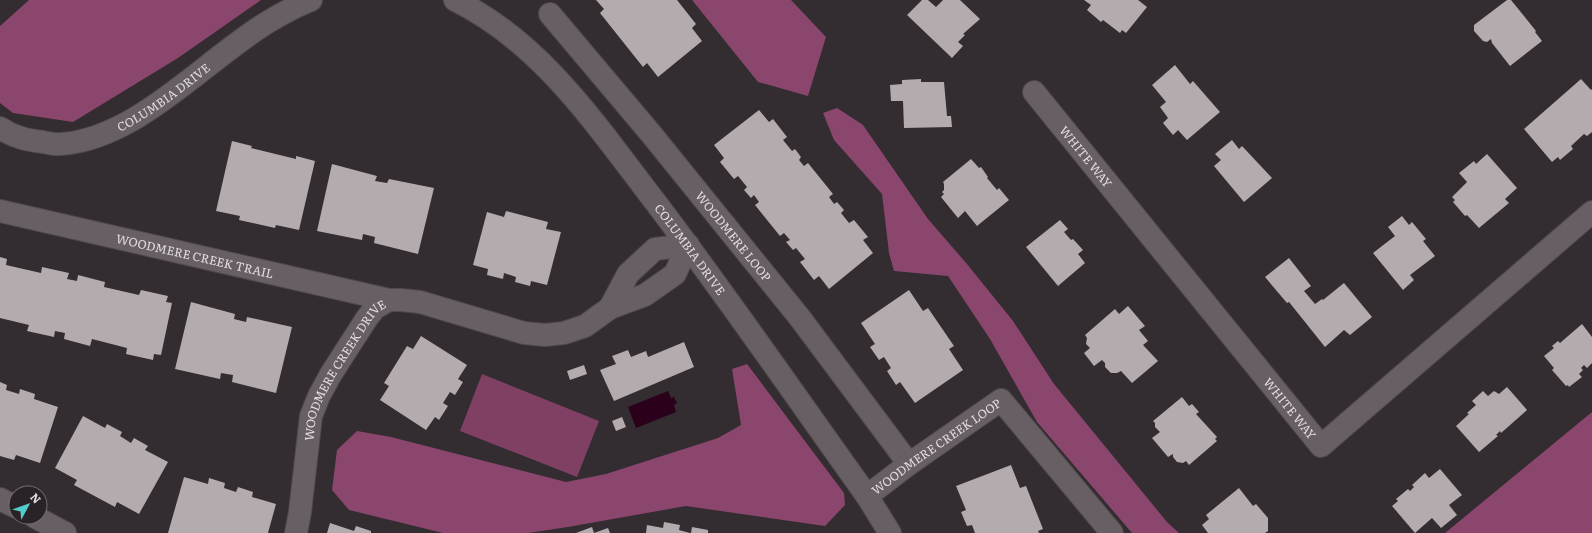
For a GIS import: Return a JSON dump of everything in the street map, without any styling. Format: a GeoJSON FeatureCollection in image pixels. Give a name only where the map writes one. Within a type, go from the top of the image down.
{"type":"FeatureCollection","features":[{"type":"Feature","properties":{"kind":"street","name":"COLUMBIA DRIVE"},"geometry":{"type":"LineString","coordinates":[[0,128],[12,136],[33,141],[59,144],[75,143],[95,137],[142,115],[267,22],[311,0]]}},
{"type":"Feature","properties":{"kind":"street","name":"COLUMBIA DRIVE"},"geometry":{"type":"LineString","coordinates":[[455,0],[478,11],[512,35],[550,70],[593,121],[688,245],[867,496],[890,533]]}},
{"type":"Feature","properties":{"kind":"street","name":"WOODMERE LOOP"},"geometry":{"type":"LineString","coordinates":[[550,14],[656,141],[800,318],[909,464]]}},
{"type":"Feature","properties":{"kind":"street","name":"WHITE WAY"},"geometry":{"type":"LineString","coordinates":[[1034,92],[1321,446],[1592,212]]}},
{"type":"Feature","properties":{"kind":"street","name":"WOODMERE CREEK TRAIL"},"geometry":{"type":"LineString","coordinates":[[0,211],[389,300]]}},
{"type":"Feature","properties":{"kind":"street","name":"WOODMERE CREEK DRIVE"},"geometry":{"type":"LineString","coordinates":[[610,308],[628,274],[655,249],[688,245]]}},
{"type":"Feature","properties":{"kind":"street","name":"WOODMERE CREEK DRIVE"},"geometry":{"type":"LineString","coordinates":[[296,533],[300,512],[311,416],[319,396],[367,318],[375,308],[389,300],[420,302],[524,333],[545,335],[564,333],[585,326],[610,308],[645,295],[675,274],[688,245]]}},
{"type":"Feature","properties":{"kind":"street","name":"WOODMERE CREEK LOOP"},"geometry":{"type":"LineString","coordinates":[[867,496],[909,464],[1001,400],[1112,533]]}},
{"type":"Feature","properties":{"kind":"street"},"geometry":{"type":"LineString","coordinates":[[48,524],[65,533]]}},
{"type":"Feature","properties":{"kind":"shaded area"},"geometry":{"type":"Polygon","coordinates":[[[29,0],[261,0],[178,58],[73,122],[13,113],[0,103],[0,26],[29,0]]]}},
{"type":"Feature","properties":{"kind":"shaded area"},"geometry":{"type":"Polygon","coordinates":[[[692,0],[791,0],[826,37],[808,96],[758,82],[692,0]]]}},
{"type":"Feature","properties":{"kind":"shaded area"},"geometry":{"type":"Polygon","coordinates":[[[837,108],[863,125],[928,219],[1013,321],[1054,384],[1167,522],[1179,533],[1132,533],[1037,422],[990,339],[948,276],[894,271],[889,253],[882,194],[834,140],[823,113],[837,108]]]}},
{"type":"Feature","properties":{"kind":"shaded area"},"geometry":{"type":"Polygon","coordinates":[[[747,364],[844,493],[845,505],[825,526],[686,506],[528,533],[443,533],[349,510],[332,490],[337,450],[357,431],[391,437],[566,482],[606,474],[718,438],[741,425],[732,369],[747,364]]]}},
{"type":"Feature","properties":{"kind":"shaded area"},"geometry":{"type":"Polygon","coordinates":[[[482,374],[599,421],[577,477],[460,431],[482,374]]]}},
{"type":"Feature","properties":{"kind":"shaded area"},"geometry":{"type":"Polygon","coordinates":[[[668,391],[671,398],[674,397],[677,403],[674,405],[676,412],[636,428],[628,407],[668,391]]]}},
{"type":"Feature","properties":{"kind":"shaded area"},"geometry":{"type":"Polygon","coordinates":[[[1592,412],[1592,533],[1445,533],[1592,412]]]}},
{"type":"Feature","properties":{"kind":"building"},"geometry":{"type":"Polygon","coordinates":[[[596,0],[677,0],[696,24],[692,28],[702,41],[658,77],[647,63],[643,67],[600,13],[604,9],[596,0]]]}},
{"type":"Feature","properties":{"kind":"building"},"geometry":{"type":"Polygon","coordinates":[[[922,0],[928,0],[936,7],[943,0],[960,0],[980,19],[963,34],[965,35],[958,42],[963,46],[952,58],[907,15],[922,0]]]}},
{"type":"Feature","properties":{"kind":"building"},"geometry":{"type":"Polygon","coordinates":[[[1084,0],[1138,0],[1147,7],[1126,33],[1122,30],[1120,33],[1103,20],[1101,22],[1087,10],[1091,5],[1084,0]]]}},
{"type":"Feature","properties":{"kind":"building"},"geometry":{"type":"Polygon","coordinates":[[[1507,0],[1511,0],[1536,31],[1535,32],[1542,41],[1510,66],[1492,43],[1491,39],[1487,42],[1483,41],[1474,31],[1474,25],[1507,0]]]}},
{"type":"Feature","properties":{"kind":"building"},"geometry":{"type":"Polygon","coordinates":[[[1175,65],[1190,84],[1193,81],[1220,112],[1187,140],[1178,130],[1173,135],[1163,123],[1168,118],[1160,107],[1166,102],[1152,85],[1175,65]]]}},
{"type":"Feature","properties":{"kind":"building"},"geometry":{"type":"Polygon","coordinates":[[[921,79],[921,82],[944,82],[947,116],[951,116],[952,127],[904,128],[903,101],[891,101],[890,85],[902,84],[902,80],[921,79]]]}},
{"type":"Feature","properties":{"kind":"building"},"geometry":{"type":"Polygon","coordinates":[[[1581,79],[1591,90],[1592,89],[1592,132],[1587,136],[1584,134],[1571,146],[1573,149],[1560,160],[1558,157],[1552,162],[1524,129],[1581,79]]]}},
{"type":"Feature","properties":{"kind":"building"},"geometry":{"type":"Polygon","coordinates":[[[759,110],[769,122],[773,119],[787,137],[783,140],[792,151],[795,149],[801,157],[799,160],[804,166],[808,163],[833,194],[829,197],[834,204],[837,202],[844,210],[841,213],[849,223],[854,220],[868,237],[863,240],[873,253],[829,289],[819,276],[814,280],[800,262],[805,259],[796,248],[793,250],[786,242],[790,240],[784,233],[780,236],[755,205],[759,202],[754,195],[751,198],[744,190],[747,187],[738,176],[734,179],[720,162],[724,158],[714,145],[759,110]]]}},
{"type":"Feature","properties":{"kind":"building"},"geometry":{"type":"Polygon","coordinates":[[[1232,140],[1239,149],[1242,146],[1272,178],[1244,202],[1214,166],[1221,160],[1215,154],[1232,140]]]}},
{"type":"Feature","properties":{"kind":"building"},"geometry":{"type":"Polygon","coordinates":[[[232,141],[252,146],[251,148],[296,159],[296,156],[315,161],[299,230],[276,225],[275,228],[239,220],[240,216],[216,211],[232,141]]]}},
{"type":"Feature","properties":{"kind":"building"},"geometry":{"type":"Polygon","coordinates":[[[1487,154],[1517,188],[1505,199],[1509,203],[1479,228],[1467,215],[1465,216],[1453,202],[1455,200],[1452,197],[1467,182],[1459,173],[1474,161],[1476,164],[1487,154]]]}},
{"type":"Feature","properties":{"kind":"building"},"geometry":{"type":"Polygon","coordinates":[[[971,159],[979,168],[981,167],[988,177],[987,178],[997,190],[999,188],[1009,200],[977,226],[965,211],[958,218],[941,197],[944,194],[942,192],[944,190],[943,182],[971,159]]]}},
{"type":"Feature","properties":{"kind":"building"},"geometry":{"type":"Polygon","coordinates":[[[332,164],[377,176],[375,181],[387,183],[389,179],[434,188],[418,254],[374,243],[375,237],[363,234],[362,240],[317,231],[332,164]]]}},
{"type":"Feature","properties":{"kind":"building"},"geometry":{"type":"Polygon","coordinates":[[[506,211],[548,222],[546,229],[561,232],[547,285],[531,281],[530,286],[515,282],[516,277],[504,273],[503,279],[487,275],[488,269],[473,265],[487,212],[504,217],[506,211]]]}},
{"type":"Feature","properties":{"kind":"building"},"geometry":{"type":"Polygon","coordinates":[[[1402,216],[1409,225],[1412,222],[1426,239],[1423,241],[1435,256],[1410,275],[1414,280],[1403,290],[1373,253],[1395,236],[1388,227],[1402,216]]]}},
{"type":"Feature","properties":{"kind":"building"},"geometry":{"type":"Polygon","coordinates":[[[1060,220],[1068,229],[1064,232],[1083,250],[1078,254],[1085,263],[1058,286],[1026,247],[1060,220]]]}},
{"type":"Feature","properties":{"kind":"building"},"geometry":{"type":"Polygon","coordinates":[[[0,257],[7,259],[6,265],[41,273],[42,267],[69,273],[67,279],[77,281],[78,275],[105,282],[104,287],[139,295],[141,290],[168,296],[166,302],[172,303],[161,355],[154,354],[153,360],[126,354],[127,348],[92,339],[90,346],[64,339],[65,333],[55,331],[54,337],[27,331],[29,325],[0,318],[0,257]]]}},
{"type":"Feature","properties":{"kind":"building"},"geometry":{"type":"Polygon","coordinates":[[[1289,258],[1311,286],[1304,291],[1315,304],[1322,299],[1323,300],[1344,283],[1372,317],[1350,335],[1344,330],[1325,347],[1289,302],[1287,303],[1265,277],[1289,258]]]}},
{"type":"Feature","properties":{"kind":"building"},"geometry":{"type":"Polygon","coordinates":[[[909,290],[923,311],[928,308],[954,346],[949,349],[963,370],[915,403],[900,382],[896,385],[887,371],[891,368],[884,357],[879,360],[870,347],[875,344],[861,323],[909,290]]]}},
{"type":"Feature","properties":{"kind":"building"},"geometry":{"type":"Polygon","coordinates":[[[191,302],[235,314],[234,319],[246,322],[247,317],[292,327],[276,393],[232,382],[233,375],[221,373],[220,379],[175,369],[191,302]]]}},
{"type":"Feature","properties":{"kind":"building"},"geometry":{"type":"Polygon","coordinates":[[[1128,306],[1145,326],[1139,330],[1148,341],[1143,345],[1158,361],[1132,383],[1121,371],[1111,373],[1105,367],[1105,363],[1102,360],[1094,366],[1084,353],[1090,348],[1086,344],[1087,338],[1085,335],[1115,309],[1119,314],[1128,306]]]}},
{"type":"Feature","properties":{"kind":"building"},"geometry":{"type":"Polygon","coordinates":[[[1582,324],[1592,337],[1592,363],[1587,368],[1584,365],[1581,368],[1583,370],[1579,374],[1582,377],[1569,387],[1568,385],[1566,386],[1552,370],[1554,368],[1544,356],[1554,348],[1552,346],[1558,341],[1560,343],[1582,324]]]}},
{"type":"Feature","properties":{"kind":"building"},"geometry":{"type":"Polygon","coordinates":[[[421,336],[467,365],[458,379],[463,382],[455,395],[450,392],[443,403],[448,406],[439,420],[435,417],[426,430],[380,400],[389,386],[384,383],[407,346],[413,349],[421,336]]]}},
{"type":"Feature","properties":{"kind":"building"},"geometry":{"type":"Polygon","coordinates":[[[684,342],[694,367],[614,401],[600,370],[616,364],[612,356],[628,350],[631,357],[646,351],[648,357],[684,342]]]}},
{"type":"Feature","properties":{"kind":"building"},"geometry":{"type":"Polygon","coordinates":[[[584,365],[587,374],[570,380],[567,371],[584,365]]]}},
{"type":"Feature","properties":{"kind":"building"},"geometry":{"type":"Polygon","coordinates":[[[0,382],[7,385],[6,390],[19,394],[20,389],[35,394],[34,399],[58,407],[40,463],[16,455],[14,460],[0,456],[0,382]]]}},
{"type":"Feature","properties":{"kind":"building"},"geometry":{"type":"Polygon","coordinates":[[[1507,387],[1527,410],[1501,433],[1500,431],[1496,435],[1498,436],[1479,452],[1456,426],[1476,405],[1472,401],[1483,391],[1488,396],[1494,391],[1499,394],[1507,387]]]}},
{"type":"Feature","properties":{"kind":"building"},"geometry":{"type":"Polygon","coordinates":[[[1182,397],[1189,406],[1192,404],[1199,412],[1196,414],[1217,437],[1215,439],[1217,441],[1189,465],[1186,461],[1183,463],[1177,462],[1173,457],[1173,454],[1168,457],[1152,438],[1160,432],[1155,427],[1155,423],[1153,421],[1182,397]]]}},
{"type":"Feature","properties":{"kind":"building"},"geometry":{"type":"Polygon","coordinates":[[[83,416],[105,428],[107,424],[122,432],[120,436],[131,443],[134,438],[148,446],[145,450],[168,462],[139,514],[117,502],[115,507],[74,485],[77,480],[55,468],[83,416]]]}},
{"type":"Feature","properties":{"kind":"building"},"geometry":{"type":"Polygon","coordinates":[[[622,417],[626,427],[616,431],[612,421],[622,417]]]}},
{"type":"Feature","properties":{"kind":"building"},"geometry":{"type":"Polygon","coordinates":[[[1011,465],[1020,488],[1026,486],[1043,529],[1038,531],[1039,533],[975,533],[972,525],[967,526],[961,512],[966,510],[956,486],[1011,465]]]}},
{"type":"Feature","properties":{"kind":"building"},"geometry":{"type":"Polygon","coordinates":[[[1440,469],[1462,495],[1449,505],[1457,515],[1441,528],[1432,518],[1415,533],[1392,506],[1398,501],[1396,499],[1408,489],[1410,491],[1414,487],[1412,485],[1425,473],[1429,478],[1440,469]]]}},
{"type":"Feature","properties":{"kind":"building"},"geometry":{"type":"Polygon","coordinates":[[[184,477],[208,484],[209,478],[225,483],[224,488],[236,492],[238,487],[253,492],[252,497],[276,504],[268,533],[168,533],[184,477]]]}},
{"type":"Feature","properties":{"kind":"building"},"geometry":{"type":"Polygon","coordinates":[[[1239,488],[1253,506],[1256,504],[1268,518],[1268,531],[1265,533],[1208,533],[1202,525],[1209,519],[1206,515],[1239,488]]]}},
{"type":"Feature","properties":{"kind":"building"},"geometry":{"type":"Polygon","coordinates":[[[664,522],[680,525],[679,530],[690,533],[646,533],[647,525],[663,528],[664,522]]]}},
{"type":"Feature","properties":{"kind":"building"},"geometry":{"type":"Polygon","coordinates":[[[330,523],[354,531],[356,526],[371,531],[371,533],[327,533],[330,523]]]}},
{"type":"Feature","properties":{"kind":"building"},"geometry":{"type":"Polygon","coordinates":[[[592,527],[594,533],[576,533],[592,527]]]}},
{"type":"Feature","properties":{"kind":"building"},"geometry":{"type":"Polygon","coordinates":[[[692,527],[708,530],[708,533],[691,533],[692,527]]]}},
{"type":"Feature","properties":{"kind":"building"},"geometry":{"type":"Polygon","coordinates":[[[608,528],[610,533],[594,533],[608,528]]]}}]}
